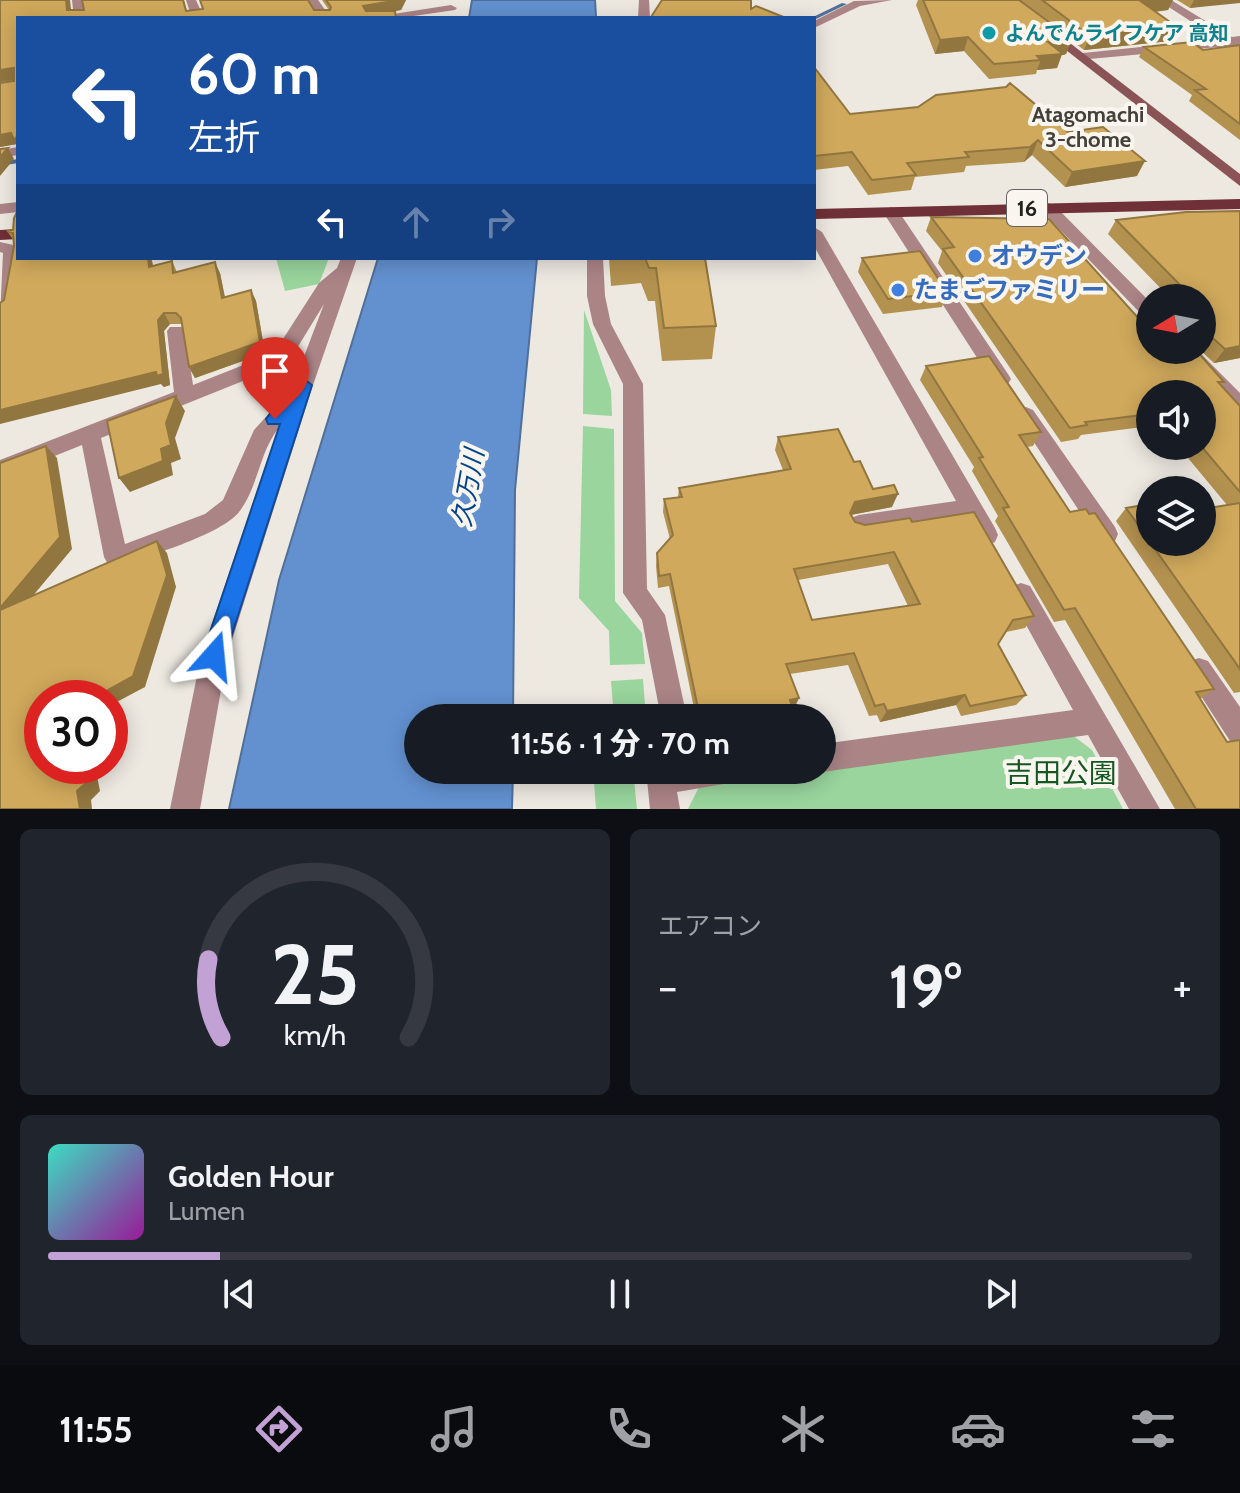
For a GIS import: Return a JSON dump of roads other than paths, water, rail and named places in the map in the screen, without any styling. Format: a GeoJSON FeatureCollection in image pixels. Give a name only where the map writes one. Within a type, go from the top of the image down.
{"type":"FeatureCollection","features":[{"type":"Feature","properties":{"kind":"main road","name":"16"},"geometry":{"type":"LineString","coordinates":[[816,214],[1240,204]]}},
{"type":"Feature","properties":{"kind":"street"},"geometry":{"type":"LineString","coordinates":[[816,24],[856,1],[887,0]]}},
{"type":"Feature","properties":{"kind":"street"},"geometry":{"type":"LineString","coordinates":[[1007,0],[1240,181]]}},
{"type":"Feature","properties":{"kind":"street"},"geometry":{"type":"LineString","coordinates":[[1163,0],[1237,43]]}},
{"type":"Feature","properties":{"kind":"street"},"geometry":{"type":"LineString","coordinates":[[398,16],[451,9]]}},
{"type":"Feature","properties":{"kind":"street"},"geometry":{"type":"LineString","coordinates":[[1083,57],[1237,43]]}},
{"type":"Feature","properties":{"kind":"street"},"geometry":{"type":"LineString","coordinates":[[1048,208],[1136,299]]}},
{"type":"Feature","properties":{"kind":"street"},"geometry":{"type":"LineString","coordinates":[[891,212],[1117,550]]}},
{"type":"Feature","properties":{"kind":"street"},"geometry":{"type":"LineString","coordinates":[[816,236],[1145,809]]}},
{"type":"Feature","properties":{"kind":"street"},"geometry":{"type":"LineString","coordinates":[[0,247],[12,250],[0,311]]}},
{"type":"Feature","properties":{"kind":"street"},"geometry":{"type":"LineString","coordinates":[[595,260],[598,313],[606,336],[625,364],[633,384],[635,593],[653,615],[671,704]]}},
{"type":"Feature","properties":{"kind":"street"},"geometry":{"type":"LineString","coordinates":[[185,809],[214,656],[303,385],[348,262]]}},
{"type":"Feature","properties":{"kind":"street"},"geometry":{"type":"LineString","coordinates":[[0,469],[281,358],[325,287],[348,262]]}},
{"type":"Feature","properties":{"kind":"street"},"geometry":{"type":"LineString","coordinates":[[176,331],[185,397]]}},
{"type":"Feature","properties":{"kind":"street"},"geometry":{"type":"LineString","coordinates":[[1200,364],[1240,405]]}},
{"type":"Feature","properties":{"kind":"street"},"geometry":{"type":"LineString","coordinates":[[90,436],[116,557],[213,521],[231,506],[261,436],[303,385]]}},
{"type":"Feature","properties":{"kind":"street"},"geometry":{"type":"LineString","coordinates":[[859,525],[971,508]]}},
{"type":"Feature","properties":{"kind":"street"},"geometry":{"type":"LineString","coordinates":[[1187,653],[1240,731]]}},
{"type":"Feature","properties":{"kind":"street"},"geometry":{"type":"LineString","coordinates":[[836,756],[1094,721]]}},
{"type":"Feature","properties":{"kind":"street"},"geometry":{"type":"LineString","coordinates":[[662,784],[665,809]]}},
{"type":"Feature","properties":{"kind":"water"},"geometry":{"type":"Polygon","coordinates":[[[472,0],[595,0],[596,16],[469,16],[472,0]]]}},
{"type":"Feature","properties":{"kind":"water","name":"久万川"},"geometry":{"type":"Polygon","coordinates":[[[377,260],[537,260],[515,490],[513,704],[404,704],[404,784],[513,784],[512,809],[229,809],[279,580],[377,260]]]}},
{"type":"Feature","properties":{"kind":"waterway"},"geometry":{"type":"LineString","coordinates":[[816,17],[844,4]]}},
{"type":"Feature","properties":{"kind":"waterway"},"geometry":{"type":"LineString","coordinates":[[0,164],[16,161]]}},
{"type":"Feature","properties":{"kind":"place","name":"よんでんライフケア 高知"},"geometry":{"type":"Point","coordinates":[989,33]}},
{"type":"Feature","properties":{"kind":"place","name":"オウデン"},"geometry":{"type":"Point","coordinates":[975,256]}},
{"type":"Feature","properties":{"kind":"place","name":"たまごファミリー"},"geometry":{"type":"Point","coordinates":[898,290]}},
{"type":"Feature","properties":{"kind":"district","name":"Atagomachi 3-chome"},"geometry":{"type":"Point","coordinates":[1088,126]}},
{"type":"Feature","properties":{"kind":"park label","name":"吉田公園"},"geometry":{"type":"Point","coordinates":[1061,773]}}]}
